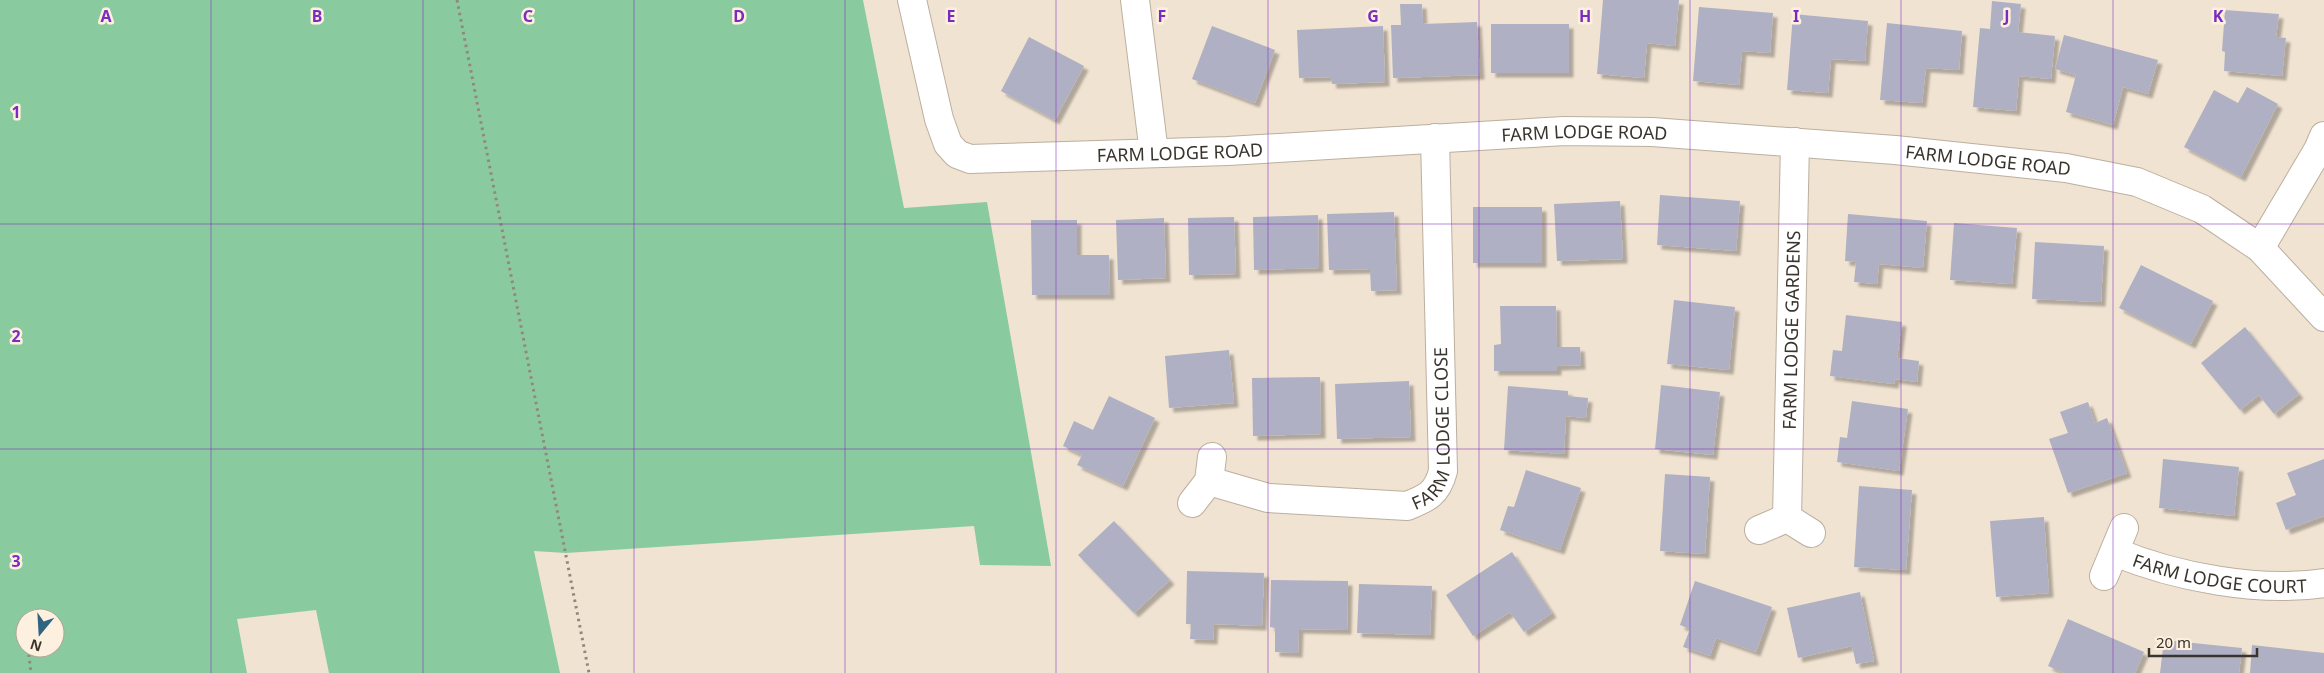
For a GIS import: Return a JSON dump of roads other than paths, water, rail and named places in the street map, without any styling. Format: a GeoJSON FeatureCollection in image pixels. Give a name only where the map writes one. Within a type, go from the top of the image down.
{"type":"FeatureCollection","features":[{"type":"Feature","properties":{"kind":"street","name":"FARM LODGE ROAD"},"geometry":{"type":"LineString","coordinates":[[912,0],[939,119],[948,144],[957,154],[977,159],[1154,153],[1564,130],[1652,132],[1796,142],[1895,150],[2066,168],[2137,182],[2202,210],[2260,248],[2324,317]]}},
{"type":"Feature","properties":{"kind":"street"},"geometry":{"type":"LineString","coordinates":[[1134,0],[1154,153]]}},
{"type":"Feature","properties":{"kind":"street"},"geometry":{"type":"LineString","coordinates":[[2260,248],[2318,150],[2324,136]]}},
{"type":"Feature","properties":{"kind":"street","name":"FARM LODGE CLOSE"},"geometry":{"type":"LineString","coordinates":[[1192,502],[1211,469],[1268,498],[1406,506],[1426,499],[1439,485],[1442,461],[1434,138]]}},
{"type":"Feature","properties":{"kind":"street","name":"FARM LODGE GARDENS"},"geometry":{"type":"LineString","coordinates":[[1787,518],[1796,142]]}},
{"type":"Feature","properties":{"kind":"street"},"geometry":{"type":"LineString","coordinates":[[1759,530],[1787,518],[1811,533]]}},
{"type":"Feature","properties":{"kind":"street","name":"FARM LODGE COURT"},"geometry":{"type":"LineString","coordinates":[[2115,552],[2169,571],[2214,580],[2304,586],[2324,583]]}}]}
